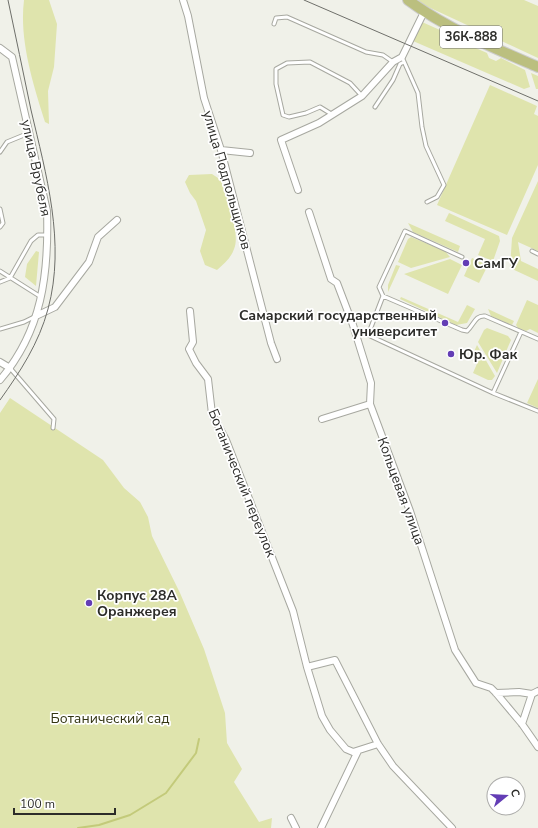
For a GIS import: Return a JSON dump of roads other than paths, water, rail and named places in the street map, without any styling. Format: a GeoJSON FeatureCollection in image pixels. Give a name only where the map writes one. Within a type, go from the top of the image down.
{"type":"FeatureCollection","features":[{"type":"Feature","properties":{"kind":"main road","name":"36К-888"},"geometry":{"type":"LineString","coordinates":[[408,0],[424,12],[470,36],[538,67]]}},
{"type":"Feature","properties":{"kind":"street","name":"улица Подпольщиков"},"geometry":{"type":"LineString","coordinates":[[182,0],[188,16],[204,98],[221,150],[270,343],[277,359]]}},
{"type":"Feature","properties":{"kind":"street"},"geometry":{"type":"LineString","coordinates":[[298,190],[281,140],[333,115],[362,96],[393,62],[403,60],[424,12]]}},
{"type":"Feature","properties":{"kind":"street","name":"улица Врубеля"},"geometry":{"type":"LineString","coordinates":[[0,48],[12,57],[47,211],[48,235],[42,298],[30,333],[10,368],[0,380]]}},
{"type":"Feature","properties":{"kind":"street"},"geometry":{"type":"LineString","coordinates":[[221,150],[250,153]]}},
{"type":"Feature","properties":{"kind":"street","name":"Кольцевая улица"},"geometry":{"type":"LineString","coordinates":[[308,212],[331,279],[337,283],[355,333],[371,383],[370,404],[410,511],[455,650],[476,683],[491,688],[496,693],[522,724],[538,747]]}},
{"type":"Feature","properties":{"kind":"street"},"geometry":{"type":"LineString","coordinates":[[36,316],[55,307],[89,262],[98,237],[117,220]]}},
{"type":"Feature","properties":{"kind":"street","name":"Ботанический переулок"},"geometry":{"type":"LineString","coordinates":[[190,311],[193,342],[190,349],[196,363],[208,379],[212,414],[226,440],[293,611],[307,667],[322,716],[330,730],[346,748],[353,752],[358,751]]}},
{"type":"Feature","properties":{"kind":"street"},"geometry":{"type":"LineString","coordinates":[[0,362],[10,368]]}},
{"type":"Feature","properties":{"kind":"street"},"geometry":{"type":"LineString","coordinates":[[322,419],[370,404]]}},
{"type":"Feature","properties":{"kind":"street"},"geometry":{"type":"LineString","coordinates":[[307,667],[335,660],[378,744],[393,766],[452,828]]}},
{"type":"Feature","properties":{"kind":"street"},"geometry":{"type":"LineString","coordinates":[[496,693],[535,693],[522,724]]}},
{"type":"Feature","properties":{"kind":"street"},"geometry":{"type":"LineString","coordinates":[[321,828],[358,751],[378,744]]}},
{"type":"Feature","properties":{"kind":"street"},"geometry":{"type":"LineString","coordinates":[[291,818],[296,828]]}},
{"type":"Feature","properties":{"kind":"lane"},"geometry":{"type":"LineString","coordinates":[[274,24],[276,18],[287,17],[366,52],[383,55],[393,62]]}},
{"type":"Feature","properties":{"kind":"lane"},"geometry":{"type":"LineString","coordinates":[[376,107],[393,80],[403,60]]}},
{"type":"Feature","properties":{"kind":"lane"},"geometry":{"type":"LineString","coordinates":[[403,60],[418,93],[426,146],[444,185],[438,196],[427,202]]}},
{"type":"Feature","properties":{"kind":"lane"},"geometry":{"type":"LineString","coordinates":[[333,115],[320,107],[289,118],[283,115],[276,84],[276,69],[287,63],[310,62],[350,82],[362,96]]}},
{"type":"Feature","properties":{"kind":"lane"},"geometry":{"type":"LineString","coordinates":[[0,152],[7,142],[29,133]]}},
{"type":"Feature","properties":{"kind":"lane"},"geometry":{"type":"LineString","coordinates":[[0,209],[3,223],[0,227]]}},
{"type":"Feature","properties":{"kind":"lane"},"geometry":{"type":"LineString","coordinates":[[462,257],[405,231],[379,287],[383,296],[462,330],[467,331],[472,328],[476,318],[481,316],[538,340]]}},
{"type":"Feature","properties":{"kind":"lane"},"geometry":{"type":"LineString","coordinates":[[0,282],[10,278],[31,241],[38,236],[48,235]]}},
{"type":"Feature","properties":{"kind":"lane"},"geometry":{"type":"LineString","coordinates":[[532,251],[538,254]]}},
{"type":"Feature","properties":{"kind":"lane"},"geometry":{"type":"LineString","coordinates":[[0,271],[42,298]]}},
{"type":"Feature","properties":{"kind":"lane"},"geometry":{"type":"LineString","coordinates":[[383,296],[368,335],[493,393],[538,411]]}},
{"type":"Feature","properties":{"kind":"lane"},"geometry":{"type":"LineString","coordinates":[[0,329],[24,322],[36,316]]}},
{"type":"Feature","properties":{"kind":"lane"},"geometry":{"type":"LineString","coordinates":[[493,393],[521,332]]}},
{"type":"Feature","properties":{"kind":"lane"},"geometry":{"type":"LineString","coordinates":[[10,368],[54,419],[53,428]]}},
{"type":"Feature","properties":{"kind":"waterway"},"geometry":{"type":"LineString","coordinates":[[78,828],[99,825],[130,815],[166,793],[196,753],[199,739]]}},
{"type":"Feature","properties":{"kind":"tram line"},"geometry":{"type":"LineString","coordinates":[[0,400],[22,368],[40,334],[48,309],[53,284],[55,259],[52,209],[48,184],[8,0]]}},
{"type":"Feature","properties":{"kind":"tram line"},"geometry":{"type":"LineString","coordinates":[[304,0],[538,101]]}},
{"type":"Feature","properties":{"kind":"place","name":"СамГУ"},"geometry":{"type":"Point","coordinates":[466,263]}},
{"type":"Feature","properties":{"kind":"place","name":"Самарский государственный университет"},"geometry":{"type":"Point","coordinates":[445,323]}},
{"type":"Feature","properties":{"kind":"place","name":"Юр. Фак"},"geometry":{"type":"Point","coordinates":[451,354]}},
{"type":"Feature","properties":{"kind":"place","name":"Корпус 28А Оранжерея"},"geometry":{"type":"Point","coordinates":[89,603]}},
{"type":"Feature","properties":{"kind":"park label","name":"Ботанический сад"},"geometry":{"type":"Point","coordinates":[110,718]}}]}
